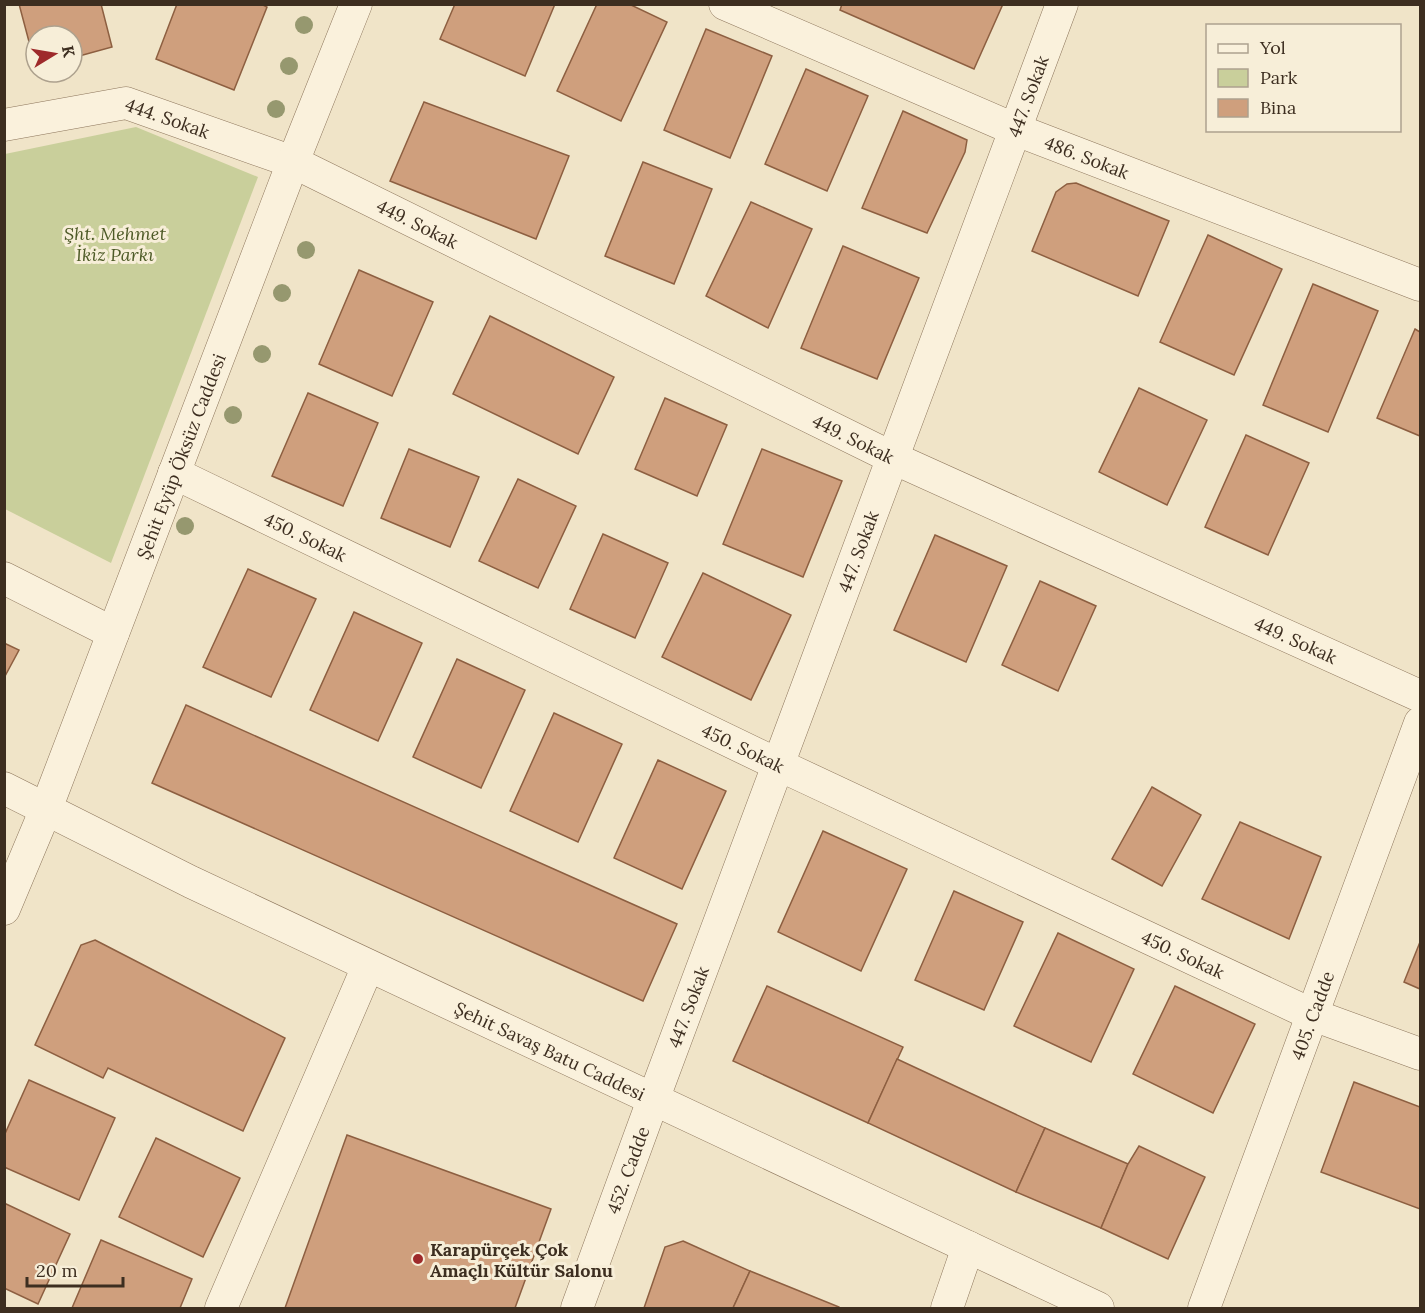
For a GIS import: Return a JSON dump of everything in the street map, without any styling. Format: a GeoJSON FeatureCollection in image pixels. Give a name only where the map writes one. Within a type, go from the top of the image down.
{"type":"FeatureCollection","features":[{"type":"Feature","properties":{"kind":"street","name":"Şehit Eyüp Öksüz Caddesi"},"geometry":{"type":"LineString","coordinates":[[4,909],[46,809],[293,162],[356,4]]}},
{"type":"Feature","properties":{"kind":"street","name":"486. Sokak"},"geometry":{"type":"LineString","coordinates":[[725,4],[1014,129],[1420,285]]}},
{"type":"Feature","properties":{"kind":"street","name":"447. Sokak"},"geometry":{"type":"LineString","coordinates":[[653,1100],[1062,4]]}},
{"type":"Feature","properties":{"kind":"street","name":"444. Sokak"},"geometry":{"type":"LineString","coordinates":[[4,125],[126,103],[293,162]]}},
{"type":"Feature","properties":{"kind":"street","name":"449. Sokak"},"geometry":{"type":"LineString","coordinates":[[293,162],[893,458],[1420,696]]}},
{"type":"Feature","properties":{"kind":"street","name":"450. Sokak"},"geometry":{"type":"LineString","coordinates":[[174,473],[779,765],[1313,1015],[1420,1054]]}},
{"type":"Feature","properties":{"kind":"street"},"geometry":{"type":"LineString","coordinates":[[4,578],[113,633]]}},
{"type":"Feature","properties":{"kind":"street","name":"405. Cadde"},"geometry":{"type":"LineString","coordinates":[[1204,1308],[1420,723]]}},
{"type":"Feature","properties":{"kind":"street","name":"Şehit Savaş Batu Caddesi"},"geometry":{"type":"LineString","coordinates":[[4,788],[190,882],[1098,1308]]}},
{"type":"Feature","properties":{"kind":"street"},"geometry":{"type":"LineString","coordinates":[[221,1308],[368,966]]}},
{"type":"Feature","properties":{"kind":"street","name":"452. Cadde"},"geometry":{"type":"LineString","coordinates":[[577,1308],[653,1100]]}},
{"type":"Feature","properties":{"kind":"street"},"geometry":{"type":"LineString","coordinates":[[947,1308],[968,1248]]}},
{"type":"Feature","properties":{"kind":"green space","name":"Şht. Mehmet İkiz Parkı"},"geometry":{"type":"Polygon","coordinates":[[[136,127],[258,177],[111,563],[5,509],[5,154],[136,127]]]}},
{"type":"Feature","properties":{"kind":"building"},"geometry":{"type":"Polygon","coordinates":[[[19,4],[101,4],[112,47],[84,55],[84,24],[24,24],[19,4]]]}},
{"type":"Feature","properties":{"kind":"building"},"geometry":{"type":"Polygon","coordinates":[[[177,4],[261,4],[267,7],[234,90],[156,59],[177,4]]]}},
{"type":"Feature","properties":{"kind":"building"},"geometry":{"type":"Polygon","coordinates":[[[455,4],[555,4],[525,76],[440,39],[455,4]]]}},
{"type":"Feature","properties":{"kind":"building"},"geometry":{"type":"Polygon","coordinates":[[[597,4],[629,4],[667,22],[621,121],[557,91],[597,4]]]}},
{"type":"Feature","properties":{"kind":"building"},"geometry":{"type":"Polygon","coordinates":[[[842,4],[1003,4],[974,69],[840,10],[842,4]]]}},
{"type":"Feature","properties":{"kind":"building"},"geometry":{"type":"Polygon","coordinates":[[[706,29],[772,56],[730,158],[664,130],[706,29]]]}},
{"type":"Feature","properties":{"kind":"building"},"geometry":{"type":"Polygon","coordinates":[[[806,69],[868,96],[827,191],[765,164],[806,69]]]}},
{"type":"Feature","properties":{"kind":"building"},"geometry":{"type":"Polygon","coordinates":[[[424,102],[569,156],[536,239],[390,181],[424,102]]]}},
{"type":"Feature","properties":{"kind":"building"},"geometry":{"type":"Polygon","coordinates":[[[903,111],[967,140],[965,152],[927,233],[862,208],[903,111]]]}},
{"type":"Feature","properties":{"kind":"building"},"geometry":{"type":"Polygon","coordinates":[[[643,162],[712,189],[674,284],[605,256],[643,162]]]}},
{"type":"Feature","properties":{"kind":"building"},"geometry":{"type":"Polygon","coordinates":[[[1076,183],[1169,221],[1138,296],[1032,251],[1056,192],[1067,184],[1076,183]]]}},
{"type":"Feature","properties":{"kind":"building"},"geometry":{"type":"Polygon","coordinates":[[[751,202],[812,229],[768,328],[706,296],[751,202]]]}},
{"type":"Feature","properties":{"kind":"building"},"geometry":{"type":"Polygon","coordinates":[[[1208,235],[1282,269],[1234,375],[1160,342],[1208,235]]]}},
{"type":"Feature","properties":{"kind":"building"},"geometry":{"type":"Polygon","coordinates":[[[843,246],[919,278],[877,379],[801,348],[843,246]]]}},
{"type":"Feature","properties":{"kind":"building"},"geometry":{"type":"Polygon","coordinates":[[[359,270],[433,302],[392,396],[319,364],[359,270]]]}},
{"type":"Feature","properties":{"kind":"building"},"geometry":{"type":"Polygon","coordinates":[[[1313,284],[1378,311],[1328,432],[1263,405],[1313,284]]]}},
{"type":"Feature","properties":{"kind":"building"},"geometry":{"type":"Polygon","coordinates":[[[490,316],[614,377],[578,454],[453,394],[490,316]]]}},
{"type":"Feature","properties":{"kind":"building"},"geometry":{"type":"Polygon","coordinates":[[[1415,329],[1420,332],[1420,436],[1377,418],[1415,329]]]}},
{"type":"Feature","properties":{"kind":"building"},"geometry":{"type":"Polygon","coordinates":[[[1139,388],[1207,420],[1167,505],[1099,472],[1139,388]]]}},
{"type":"Feature","properties":{"kind":"building"},"geometry":{"type":"Polygon","coordinates":[[[308,393],[378,423],[343,506],[272,476],[308,393]]]}},
{"type":"Feature","properties":{"kind":"building"},"geometry":{"type":"Polygon","coordinates":[[[665,398],[727,425],[697,496],[635,469],[665,398]]]}},
{"type":"Feature","properties":{"kind":"building"},"geometry":{"type":"Polygon","coordinates":[[[1246,435],[1309,463],[1268,555],[1205,527],[1246,435]]]}},
{"type":"Feature","properties":{"kind":"building"},"geometry":{"type":"Polygon","coordinates":[[[409,449],[479,477],[450,547],[381,518],[409,449]]]}},
{"type":"Feature","properties":{"kind":"building"},"geometry":{"type":"Polygon","coordinates":[[[762,449],[842,481],[803,577],[723,544],[762,449]]]}},
{"type":"Feature","properties":{"kind":"building"},"geometry":{"type":"Polygon","coordinates":[[[518,479],[576,506],[538,588],[479,561],[518,479]]]}},
{"type":"Feature","properties":{"kind":"building"},"geometry":{"type":"Polygon","coordinates":[[[603,534],[668,563],[635,638],[570,609],[603,534]]]}},
{"type":"Feature","properties":{"kind":"building"},"geometry":{"type":"Polygon","coordinates":[[[935,535],[1007,566],[966,662],[894,630],[935,535]]]}},
{"type":"Feature","properties":{"kind":"building"},"geometry":{"type":"Polygon","coordinates":[[[248,569],[316,599],[271,697],[203,667],[248,569]]]}},
{"type":"Feature","properties":{"kind":"building"},"geometry":{"type":"Polygon","coordinates":[[[703,573],[791,615],[751,700],[662,657],[703,573]]]}},
{"type":"Feature","properties":{"kind":"building"},"geometry":{"type":"Polygon","coordinates":[[[1040,581],[1096,606],[1058,691],[1002,665],[1040,581]]]}},
{"type":"Feature","properties":{"kind":"building"},"geometry":{"type":"Polygon","coordinates":[[[354,612],[422,643],[378,741],[310,710],[354,612]]]}},
{"type":"Feature","properties":{"kind":"building"},"geometry":{"type":"Polygon","coordinates":[[[4,643],[19,650],[4,678],[4,643]]]}},
{"type":"Feature","properties":{"kind":"building"},"geometry":{"type":"Polygon","coordinates":[[[457,659],[525,690],[481,788],[413,757],[457,659]]]}},
{"type":"Feature","properties":{"kind":"building"},"geometry":{"type":"Polygon","coordinates":[[[186,705],[677,924],[643,1001],[152,783],[186,705]]]}},
{"type":"Feature","properties":{"kind":"building"},"geometry":{"type":"Polygon","coordinates":[[[554,713],[622,744],[578,842],[510,811],[554,713]]]}},
{"type":"Feature","properties":{"kind":"building"},"geometry":{"type":"Polygon","coordinates":[[[658,760],[726,791],[682,889],[614,858],[658,760]]]}},
{"type":"Feature","properties":{"kind":"building"},"geometry":{"type":"Polygon","coordinates":[[[1152,787],[1201,815],[1162,886],[1112,859],[1152,787]]]}},
{"type":"Feature","properties":{"kind":"building"},"geometry":{"type":"Polygon","coordinates":[[[1240,822],[1321,857],[1289,939],[1202,899],[1240,822]]]}},
{"type":"Feature","properties":{"kind":"building"},"geometry":{"type":"Polygon","coordinates":[[[823,831],[907,869],[861,971],[778,932],[823,831]]]}},
{"type":"Feature","properties":{"kind":"building"},"geometry":{"type":"Polygon","coordinates":[[[954,891],[1023,922],[984,1010],[915,980],[954,891]]]}},
{"type":"Feature","properties":{"kind":"building"},"geometry":{"type":"Polygon","coordinates":[[[1058,933],[1134,969],[1091,1062],[1014,1026],[1058,933]]]}},
{"type":"Feature","properties":{"kind":"building"},"geometry":{"type":"Polygon","coordinates":[[[95,940],[285,1038],[243,1131],[108,1068],[103,1078],[35,1045],[81,945],[95,940]]]}},
{"type":"Feature","properties":{"kind":"building"},"geometry":{"type":"Polygon","coordinates":[[[1420,942],[1420,989],[1404,982],[1420,942]]]}},
{"type":"Feature","properties":{"kind":"building"},"geometry":{"type":"Polygon","coordinates":[[[767,986],[903,1047],[868,1123],[733,1061],[767,986]]]}},
{"type":"Feature","properties":{"kind":"building"},"geometry":{"type":"Polygon","coordinates":[[[1175,986],[1255,1024],[1213,1113],[1133,1074],[1175,986]]]}},
{"type":"Feature","properties":{"kind":"building"},"geometry":{"type":"Polygon","coordinates":[[[897,1059],[1045,1128],[1016,1192],[868,1123],[897,1059]]]}},
{"type":"Feature","properties":{"kind":"building"},"geometry":{"type":"Polygon","coordinates":[[[29,1080],[115,1118],[79,1200],[4,1167],[4,1136],[29,1080]]]}},
{"type":"Feature","properties":{"kind":"building"},"geometry":{"type":"Polygon","coordinates":[[[1354,1082],[1420,1107],[1420,1209],[1321,1172],[1354,1082]]]}},
{"type":"Feature","properties":{"kind":"building"},"geometry":{"type":"Polygon","coordinates":[[[1045,1128],[1128,1164],[1101,1228],[1016,1192],[1045,1128]]]}},
{"type":"Feature","properties":{"kind":"building","name":"Karapürçek Çok Amaçlı Kültür Salonu"},"geometry":{"type":"Polygon","coordinates":[[[347,1135],[551,1209],[515,1308],[285,1308],[347,1135]]]}},
{"type":"Feature","properties":{"kind":"building"},"geometry":{"type":"Polygon","coordinates":[[[156,1138],[240,1178],[203,1257],[119,1217],[156,1138]]]}},
{"type":"Feature","properties":{"kind":"building"},"geometry":{"type":"Polygon","coordinates":[[[1139,1146],[1205,1177],[1168,1259],[1101,1228],[1128,1164],[1139,1146]]]}},
{"type":"Feature","properties":{"kind":"building"},"geometry":{"type":"Polygon","coordinates":[[[4,1203],[70,1234],[38,1304],[4,1288],[4,1203]]]}},
{"type":"Feature","properties":{"kind":"building"},"geometry":{"type":"Polygon","coordinates":[[[101,1240],[192,1279],[180,1308],[72,1308],[101,1240]]]}},
{"type":"Feature","properties":{"kind":"building"},"geometry":{"type":"Polygon","coordinates":[[[683,1241],[750,1271],[733,1308],[644,1308],[665,1247],[683,1241]]]}},
{"type":"Feature","properties":{"kind":"building"},"geometry":{"type":"Polygon","coordinates":[[[750,1271],[839,1307],[839,1308],[733,1308],[750,1271]]]}},
{"type":"Feature","properties":{"kind":"place","name":"Karapürçek Çok Amaçlı Kültür Salonu"},"geometry":{"type":"Point","coordinates":[418,1259]}}]}
